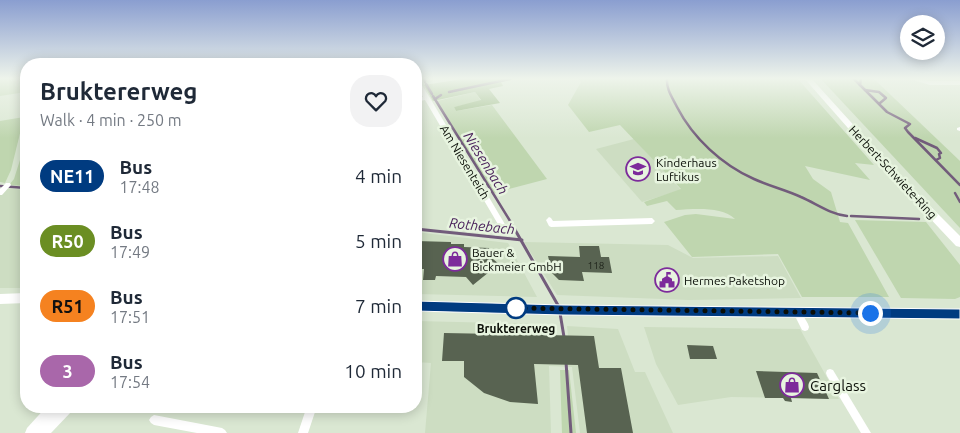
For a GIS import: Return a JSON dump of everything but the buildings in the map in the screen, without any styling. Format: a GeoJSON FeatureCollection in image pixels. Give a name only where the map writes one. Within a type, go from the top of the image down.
{"type":"FeatureCollection","features":[{"type":"Feature","properties":{"kind":"main road","name":"Herbert-Schwiete-Ring"},"geometry":{"type":"LineString","coordinates":[[825,98],[894,175],[960,243]]}},
{"type":"Feature","properties":{"kind":"main road"},"geometry":{"type":"LineString","coordinates":[[0,299],[20,298]]}},
{"type":"Feature","properties":{"kind":"main road"},"geometry":{"type":"LineString","coordinates":[[422,306],[560,310],[960,314]]}},
{"type":"Feature","properties":{"kind":"main road"},"geometry":{"type":"LineString","coordinates":[[32,433],[50,413]]}},
{"type":"Feature","properties":{"kind":"main road"},"geometry":{"type":"LineString","coordinates":[[42,433],[60,413]]}},
{"type":"Feature","properties":{"kind":"street","name":"Am Niesenteich"},"geometry":{"type":"LineString","coordinates":[[427,98],[504,228],[486,229]]}},
{"type":"Feature","properties":{"kind":"street"},"geometry":{"type":"LineString","coordinates":[[549,220],[551,224],[652,221]]}},
{"type":"Feature","properties":{"kind":"street"},"geometry":{"type":"LineString","coordinates":[[797,312],[805,327]]}},
{"type":"Feature","properties":{"kind":"street"},"geometry":{"type":"LineString","coordinates":[[830,374],[866,433]]}},
{"type":"Feature","properties":{"kind":"street"},"geometry":{"type":"LineString","coordinates":[[303,433],[310,413]]}},
{"type":"Feature","properties":{"kind":"street"},"geometry":{"type":"LineString","coordinates":[[154,420],[222,433]]}},
{"type":"Feature","properties":{"kind":"shaded area"},"geometry":{"type":"Polygon","coordinates":[[[449,98],[479,98],[481,101],[454,107],[456,111],[492,105],[547,179],[494,193],[437,101],[449,98]]]}},
{"type":"Feature","properties":{"kind":"shaded area"},"geometry":{"type":"Polygon","coordinates":[[[572,98],[815,98],[874,165],[855,163],[870,180],[805,166],[813,179],[831,192],[840,222],[848,223],[889,297],[802,297],[778,254],[692,257],[664,222],[685,215],[696,214],[735,219],[715,210],[676,210],[667,201],[647,206],[644,202],[681,189],[620,125],[589,132],[568,105],[572,98]]]}},
{"type":"Feature","properties":{"kind":"shaded area"},"geometry":{"type":"Polygon","coordinates":[[[839,98],[894,98],[960,161],[960,228],[839,98]]]}},
{"type":"Feature","properties":{"kind":"shaded area"},"geometry":{"type":"Polygon","coordinates":[[[20,118],[20,133],[11,170],[5,183],[0,182],[0,121],[20,118]]]}},
{"type":"Feature","properties":{"kind":"shaded area","name":"Kinderhaus Luftikus"},"geometry":{"type":"Polygon","coordinates":[[[634,139],[681,190],[642,202],[596,149],[634,139]]]}},
{"type":"Feature","properties":{"kind":"shaded area"},"geometry":{"type":"Polygon","coordinates":[[[20,160],[20,186],[9,185],[14,179],[20,160]]]}},
{"type":"Feature","properties":{"kind":"shaded area"},"geometry":{"type":"Polygon","coordinates":[[[6,188],[20,189],[20,288],[0,288],[0,195],[6,188]]]}},
{"type":"Feature","properties":{"kind":"shaded area"},"geometry":{"type":"Polygon","coordinates":[[[855,220],[926,222],[960,265],[960,297],[955,299],[901,298],[855,220]]]}},
{"type":"Feature","properties":{"kind":"shaded area"},"geometry":{"type":"Polygon","coordinates":[[[422,233],[508,243],[537,297],[422,294],[422,233]]]}},
{"type":"Feature","properties":{"kind":"shaded area"},"geometry":{"type":"Polygon","coordinates":[[[524,242],[668,245],[693,258],[778,256],[801,298],[689,300],[557,295],[524,242]]]}},
{"type":"Feature","properties":{"kind":"shaded area"},"geometry":{"type":"Polygon","coordinates":[[[422,321],[545,324],[545,335],[568,336],[567,326],[618,329],[635,372],[645,372],[673,433],[580,433],[572,367],[549,366],[551,433],[425,433],[431,363],[422,362],[422,321]]]}},
{"type":"Feature","properties":{"kind":"shaded area"},"geometry":{"type":"Polygon","coordinates":[[[644,327],[800,329],[839,399],[731,397],[678,405],[656,364],[644,327]]]}},
{"type":"Feature","properties":{"kind":"shaded area"},"geometry":{"type":"Polygon","coordinates":[[[560,370],[569,370],[576,433],[562,433],[560,370]]]}},
{"type":"Feature","properties":{"kind":"green space"},"geometry":{"type":"Polygon","coordinates":[[[431,98],[446,98],[433,101],[431,98]]]}},
{"type":"Feature","properties":{"kind":"green space"},"geometry":{"type":"Polygon","coordinates":[[[480,98],[496,98],[500,103],[456,111],[454,107],[481,100],[480,98]]]}},
{"type":"Feature","properties":{"kind":"waterway","name":"Niesenbach"},"geometry":{"type":"LineString","coordinates":[[434,98],[515,229]]}},
{"type":"Feature","properties":{"kind":"waterway"},"geometry":{"type":"LineString","coordinates":[[673,98],[691,129],[700,140],[731,166],[754,179],[829,211],[847,216]]}},
{"type":"Feature","properties":{"kind":"waterway"},"geometry":{"type":"LineString","coordinates":[[873,98],[887,112],[910,124],[905,128],[908,132],[960,185]]}},
{"type":"Feature","properties":{"kind":"waterway"},"geometry":{"type":"LineString","coordinates":[[880,103],[886,98]]}},
{"type":"Feature","properties":{"kind":"waterway"},"geometry":{"type":"LineString","coordinates":[[915,138],[937,148],[941,153],[939,154],[940,158],[936,160]]}},
{"type":"Feature","properties":{"kind":"waterway","name":"Rothebach"},"geometry":{"type":"LineString","coordinates":[[0,186],[20,188]]}},
{"type":"Feature","properties":{"kind":"waterway"},"geometry":{"type":"LineString","coordinates":[[955,193],[960,202]]}},
{"type":"Feature","properties":{"kind":"waterway"},"geometry":{"type":"LineString","coordinates":[[851,216],[919,219]]}},
{"type":"Feature","properties":{"kind":"waterway","name":"Niesenbach"},"geometry":{"type":"LineString","coordinates":[[514,228],[521,240]]}},
{"type":"Feature","properties":{"kind":"waterway","name":"Rothebach"},"geometry":{"type":"LineString","coordinates":[[422,230],[521,240]]}},
{"type":"Feature","properties":{"kind":"waterway","name":"Rothebach"},"geometry":{"type":"LineString","coordinates":[[521,240],[559,307]]}},
{"type":"Feature","properties":{"kind":"waterway","name":"Rothebach"},"geometry":{"type":"LineString","coordinates":[[560,313],[564,337]]}},
{"type":"Feature","properties":{"kind":"waterway","name":"Rothebach"},"geometry":{"type":"LineString","coordinates":[[566,362],[571,433]]}},
{"type":"Feature","properties":{"kind":"bus line","name":"NE11"},"geometry":{"type":"LineString","coordinates":[[422,306],[546,310],[960,314]]}},
{"type":"Feature","properties":{"kind":"place","name":"Kinderhaus Luftikus"},"geometry":{"type":"Point","coordinates":[638,169]}},
{"type":"Feature","properties":{"kind":"place","name":"Bauer & Bickmeier GmbH"},"geometry":{"type":"Point","coordinates":[455,259]}},
{"type":"Feature","properties":{"kind":"place","name":"Hermes Paketshop"},"geometry":{"type":"Point","coordinates":[667,280]}},
{"type":"Feature","properties":{"kind":"place","name":"Bruktererweg"},"geometry":{"type":"Point","coordinates":[516,308]}},
{"type":"Feature","properties":{"kind":"place","name":"Carglass"},"geometry":{"type":"Point","coordinates":[792,385]}},
{"type":"Feature","properties":{"kind":"route"},"geometry":{"type":"LineString","coordinates":[[516,308],[546,310],[870,313]]}}]}
